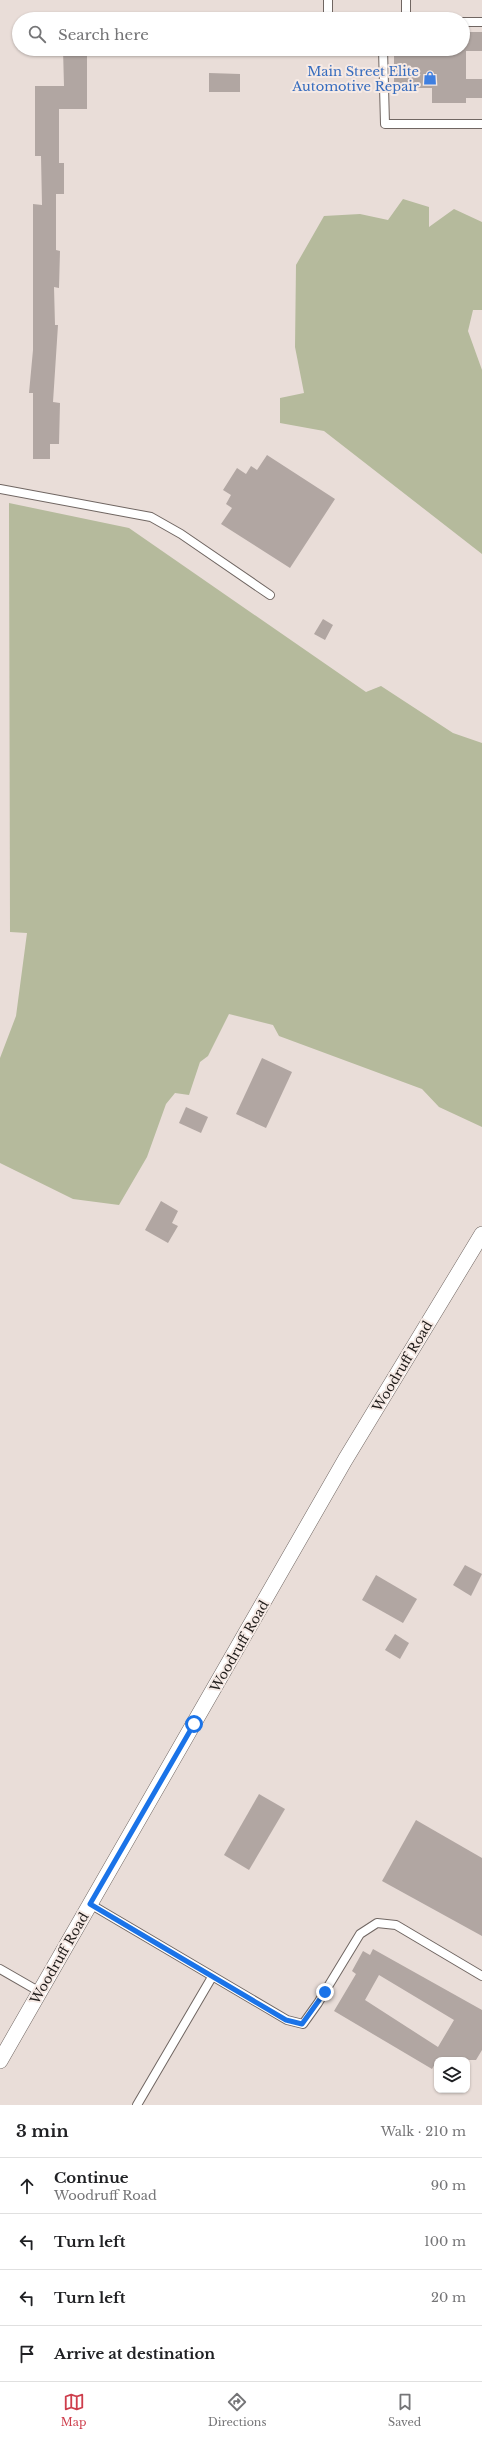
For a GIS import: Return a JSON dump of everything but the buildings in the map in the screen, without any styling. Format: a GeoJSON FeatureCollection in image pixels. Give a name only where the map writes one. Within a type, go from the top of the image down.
{"type":"FeatureCollection","features":[{"type":"Feature","properties":{"kind":"street","name":"Woodruff Road"},"geometry":{"type":"LineString","coordinates":[[0,2061],[345,1460],[482,1234]]}},
{"type":"Feature","properties":{"kind":"lane"},"geometry":{"type":"LineString","coordinates":[[328,0],[328,12]]}},
{"type":"Feature","properties":{"kind":"lane"},"geometry":{"type":"LineString","coordinates":[[406,0],[406,12]]}},
{"type":"Feature","properties":{"kind":"lane"},"geometry":{"type":"LineString","coordinates":[[470,22],[482,22]]}},
{"type":"Feature","properties":{"kind":"lane"},"geometry":{"type":"LineString","coordinates":[[383,56],[385,124],[482,124]]}},
{"type":"Feature","properties":{"kind":"lane"},"geometry":{"type":"LineString","coordinates":[[0,489],[151,517],[181,534],[270,595]]}},
{"type":"Feature","properties":{"kind":"lane"},"geometry":{"type":"LineString","coordinates":[[90,1904],[286,2020],[302,2024],[318,2004],[360,1934],[377,1923],[396,1925],[482,1976]]}},
{"type":"Feature","properties":{"kind":"lane"},"geometry":{"type":"LineString","coordinates":[[0,1969],[40,1992]]}},
{"type":"Feature","properties":{"kind":"lane"},"geometry":{"type":"LineString","coordinates":[[137,2105],[212,1977]]}},
{"type":"Feature","properties":{"kind":"green space"},"geometry":{"type":"Polygon","coordinates":[[[403,199],[429,207],[429,227],[454,209],[482,222],[482,310],[473,310],[468,331],[482,370],[482,554],[324,431],[280,423],[280,398],[304,393],[295,347],[296,265],[324,216],[360,214],[388,220],[403,199]]]}},
{"type":"Feature","properties":{"kind":"green space"},"geometry":{"type":"Polygon","coordinates":[[[9,503],[129,528],[366,692],[381,686],[453,733],[482,743],[482,1127],[439,1107],[422,1089],[279,1036],[273,1025],[229,1014],[208,1056],[200,1062],[189,1095],[175,1093],[166,1104],[147,1157],[119,1205],[73,1199],[0,1163],[0,1058],[16,1016],[27,933],[10,932],[9,503]]]}},
{"type":"Feature","properties":{"kind":"place","name":"Main Street Elite Automotive Repair"},"geometry":{"type":"Point","coordinates":[430,78]}},
{"type":"Feature","properties":{"kind":"route"},"geometry":{"type":"LineString","coordinates":[[194,1724],[90,1904],[286,2020],[302,2024],[318,2004],[325,1992]]}}]}
